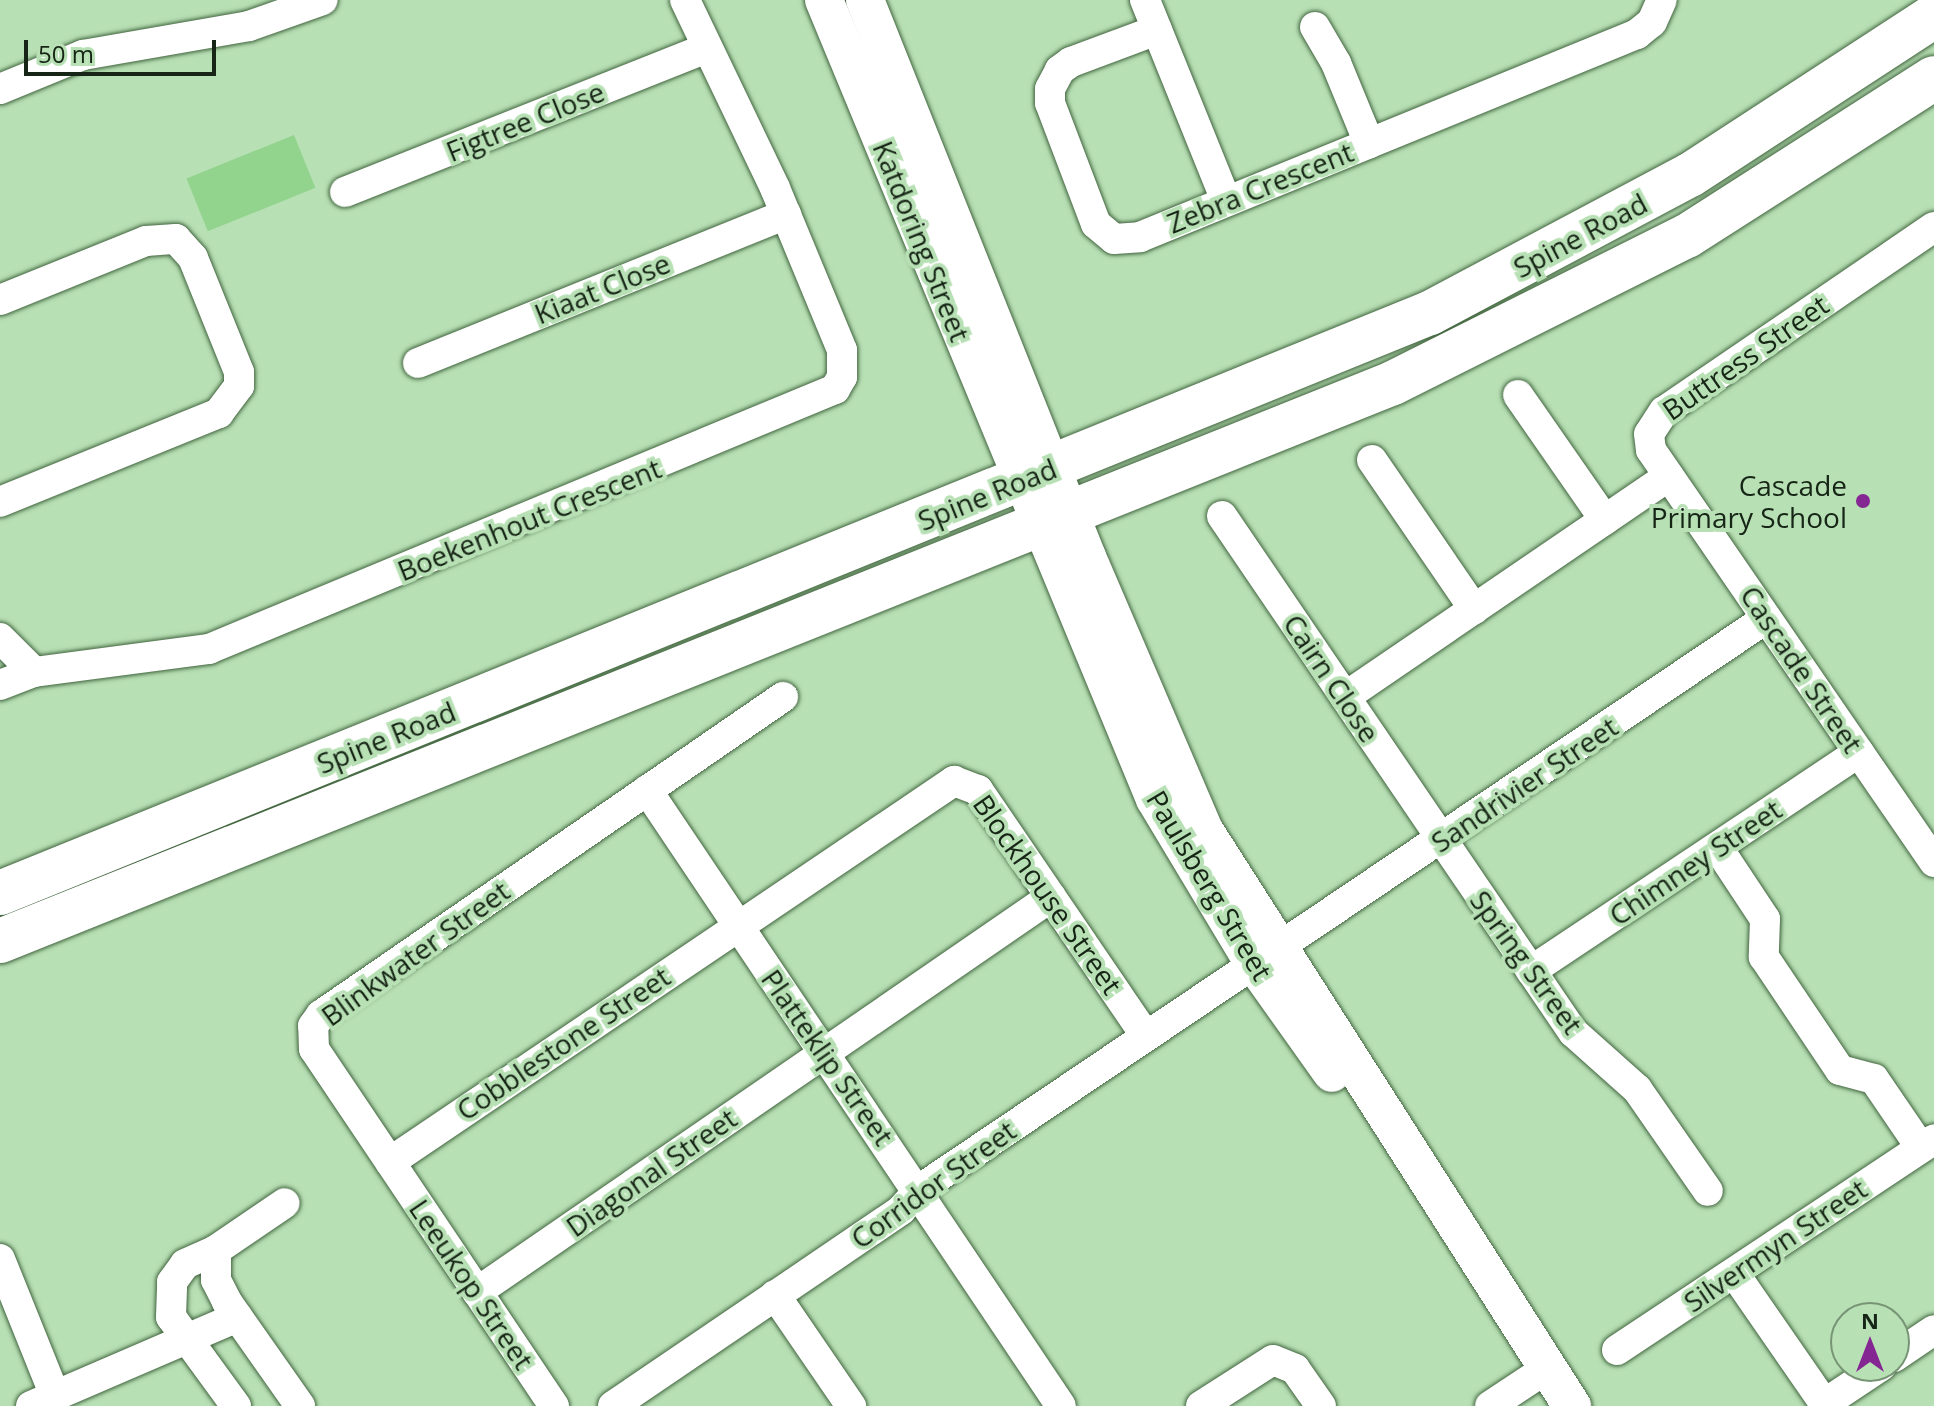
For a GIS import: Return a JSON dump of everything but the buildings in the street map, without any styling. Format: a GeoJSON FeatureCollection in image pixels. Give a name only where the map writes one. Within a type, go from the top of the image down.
{"type":"FeatureCollection","features":[{"type":"Feature","properties":{"kind":"main road","name":"Spine Road"},"geometry":{"type":"LineString","coordinates":[[0,893],[1353,346],[1534,261],[1740,145],[1934,16]]}},
{"type":"Feature","properties":{"kind":"main road","name":"Spine Road"},"geometry":{"type":"LineString","coordinates":[[0,941],[1055,522],[1393,383],[1569,298],[1687,236],[1934,78]]}},
{"type":"Feature","properties":{"kind":"street"},"geometry":{"type":"LineString","coordinates":[[0,89],[83,55],[249,26],[323,0]]}},
{"type":"Feature","properties":{"kind":"street"},"geometry":{"type":"LineString","coordinates":[[685,0],[705,49],[786,214]]}},
{"type":"Feature","properties":{"kind":"street","name":"Katdoring Street"},"geometry":{"type":"LineString","coordinates":[[824,0],[1036,475]]}},
{"type":"Feature","properties":{"kind":"street","name":"Katdoring Street"},"geometry":{"type":"LineString","coordinates":[[865,0],[1036,475]]}},
{"type":"Feature","properties":{"kind":"street"},"geometry":{"type":"LineString","coordinates":[[1145,0],[1226,200]]}},
{"type":"Feature","properties":{"kind":"street","name":"Zebra Crescent"},"geometry":{"type":"LineString","coordinates":[[1157,30],[1071,62],[1050,89],[1096,224],[1114,239],[1140,237],[1637,34],[1652,22],[1662,0]]}},
{"type":"Feature","properties":{"kind":"street"},"geometry":{"type":"LineString","coordinates":[[1315,27],[1332,55],[1369,143]]}},
{"type":"Feature","properties":{"kind":"street","name":"Figtree Close"},"geometry":{"type":"LineString","coordinates":[[345,192],[705,49]]}},
{"type":"Feature","properties":{"kind":"street","name":"Kiaat Close"},"geometry":{"type":"LineString","coordinates":[[418,363],[786,214]]}},
{"type":"Feature","properties":{"kind":"street","name":"Boekenhout Crescent"},"geometry":{"type":"LineString","coordinates":[[34,672],[209,649],[825,396],[842,377],[845,363],[786,214]]}},
{"type":"Feature","properties":{"kind":"street","name":"Buttress Street"},"geometry":{"type":"LineString","coordinates":[[1669,476],[1649,442],[1656,417],[1934,227]]}},
{"type":"Feature","properties":{"kind":"street"},"geometry":{"type":"LineString","coordinates":[[0,300],[146,241],[176,239],[193,258],[239,372],[239,386],[219,413],[0,502]]}},
{"type":"Feature","properties":{"kind":"street"},"geometry":{"type":"LineString","coordinates":[[1518,395],[1605,520]]}},
{"type":"Feature","properties":{"kind":"street"},"geometry":{"type":"LineString","coordinates":[[1372,460],[1474,609]]}},
{"type":"Feature","properties":{"kind":"street","name":"Paulsberg Street"},"geometry":{"type":"LineString","coordinates":[[1036,475],[1055,522],[1267,956],[1435,1188],[1467,1250],[1572,1406]]}},
{"type":"Feature","properties":{"kind":"street"},"geometry":{"type":"LineString","coordinates":[[1345,697],[1669,476]]}},
{"type":"Feature","properties":{"kind":"street","name":"Cascade Street"},"geometry":{"type":"LineString","coordinates":[[1669,476],[1934,862]]}},
{"type":"Feature","properties":{"kind":"street","name":"Cairn Close"},"geometry":{"type":"LineString","coordinates":[[1222,516],[1441,841]]}},
{"type":"Feature","properties":{"kind":"street","name":"Sandrivier Street"},"geometry":{"type":"LineString","coordinates":[[1267,956],[1767,618]]}},
{"type":"Feature","properties":{"kind":"street"},"geometry":{"type":"LineString","coordinates":[[0,638],[34,672],[0,685]]}},
{"type":"Feature","properties":{"kind":"street","name":"Blinkwater Street"},"geometry":{"type":"LineString","coordinates":[[390,1162],[314,1049],[316,1019],[783,697]]}},
{"type":"Feature","properties":{"kind":"street","name":"Chimney Street"},"geometry":{"type":"LineString","coordinates":[[1531,971],[1859,752]]}},
{"type":"Feature","properties":{"kind":"street","name":"Blockhouse Street"},"geometry":{"type":"LineString","coordinates":[[737,925],[954,781],[978,790],[1145,1035]]}},
{"type":"Feature","properties":{"kind":"street"},"geometry":{"type":"LineString","coordinates":[[647,790],[737,925]]}},
{"type":"Feature","properties":{"kind":"street","name":"Spring Street"},"geometry":{"type":"LineString","coordinates":[[1441,841],[1573,1032],[1637,1089],[1708,1191]]}},
{"type":"Feature","properties":{"kind":"street"},"geometry":{"type":"LineString","coordinates":[[1718,848],[1765,919],[1764,957],[1840,1070],[1874,1079],[1927,1144]]}},
{"type":"Feature","properties":{"kind":"street","name":"Diagonal Street"},"geometry":{"type":"LineString","coordinates":[[477,1292],[1051,897]]}},
{"type":"Feature","properties":{"kind":"street","name":"Platteklip Street"},"geometry":{"type":"LineString","coordinates":[[737,925],[920,1189],[933,1219],[1061,1406]]}},
{"type":"Feature","properties":{"kind":"street","name":"Cobblestone Street"},"geometry":{"type":"LineString","coordinates":[[390,1162],[737,925]]}},
{"type":"Feature","properties":{"kind":"street","name":"Corridor Street"},"geometry":{"type":"LineString","coordinates":[[613,1406],[901,1210],[920,1189],[1145,1035],[1267,956]]}},
{"type":"Feature","properties":{"kind":"street","name":"Silvermyn Street"},"geometry":{"type":"LineString","coordinates":[[1617,1350],[1927,1144]]}},
{"type":"Feature","properties":{"kind":"street","name":"Leeukop Street"},"geometry":{"type":"LineString","coordinates":[[390,1162],[554,1406]]}},
{"type":"Feature","properties":{"kind":"street"},"geometry":{"type":"LineString","coordinates":[[236,1406],[171,1317],[172,1282],[185,1264],[216,1250],[285,1203]]}},
{"type":"Feature","properties":{"kind":"street"},"geometry":{"type":"LineString","coordinates":[[216,1250],[216,1280],[300,1406]]}},
{"type":"Feature","properties":{"kind":"street"},"geometry":{"type":"LineString","coordinates":[[0,1259],[43,1401],[238,1317]]}},
{"type":"Feature","properties":{"kind":"street"},"geometry":{"type":"LineString","coordinates":[[1734,1273],[1825,1405],[1858,1382]]}},
{"type":"Feature","properties":{"kind":"street"},"geometry":{"type":"LineString","coordinates":[[775,1295],[851,1406]]}},
{"type":"Feature","properties":{"kind":"street"},"geometry":{"type":"LineString","coordinates":[[1910,1346],[1934,1330]]}},
{"type":"Feature","properties":{"kind":"street"},"geometry":{"type":"LineString","coordinates":[[1201,1406],[1273,1360],[1290,1364],[1321,1406]]}},
{"type":"Feature","properties":{"kind":"street"},"geometry":{"type":"LineString","coordinates":[[1490,1406],[1546,1369]]}},
{"type":"Feature","properties":{"kind":"green space"},"geometry":{"type":"Polygon","coordinates":[[[294,135],[315,188],[208,231],[186,178],[294,135]]]}},
{"type":"Feature","properties":{"kind":"place","name":"Cascade Primary School"},"geometry":{"type":"Point","coordinates":[1863,501]}}]}
